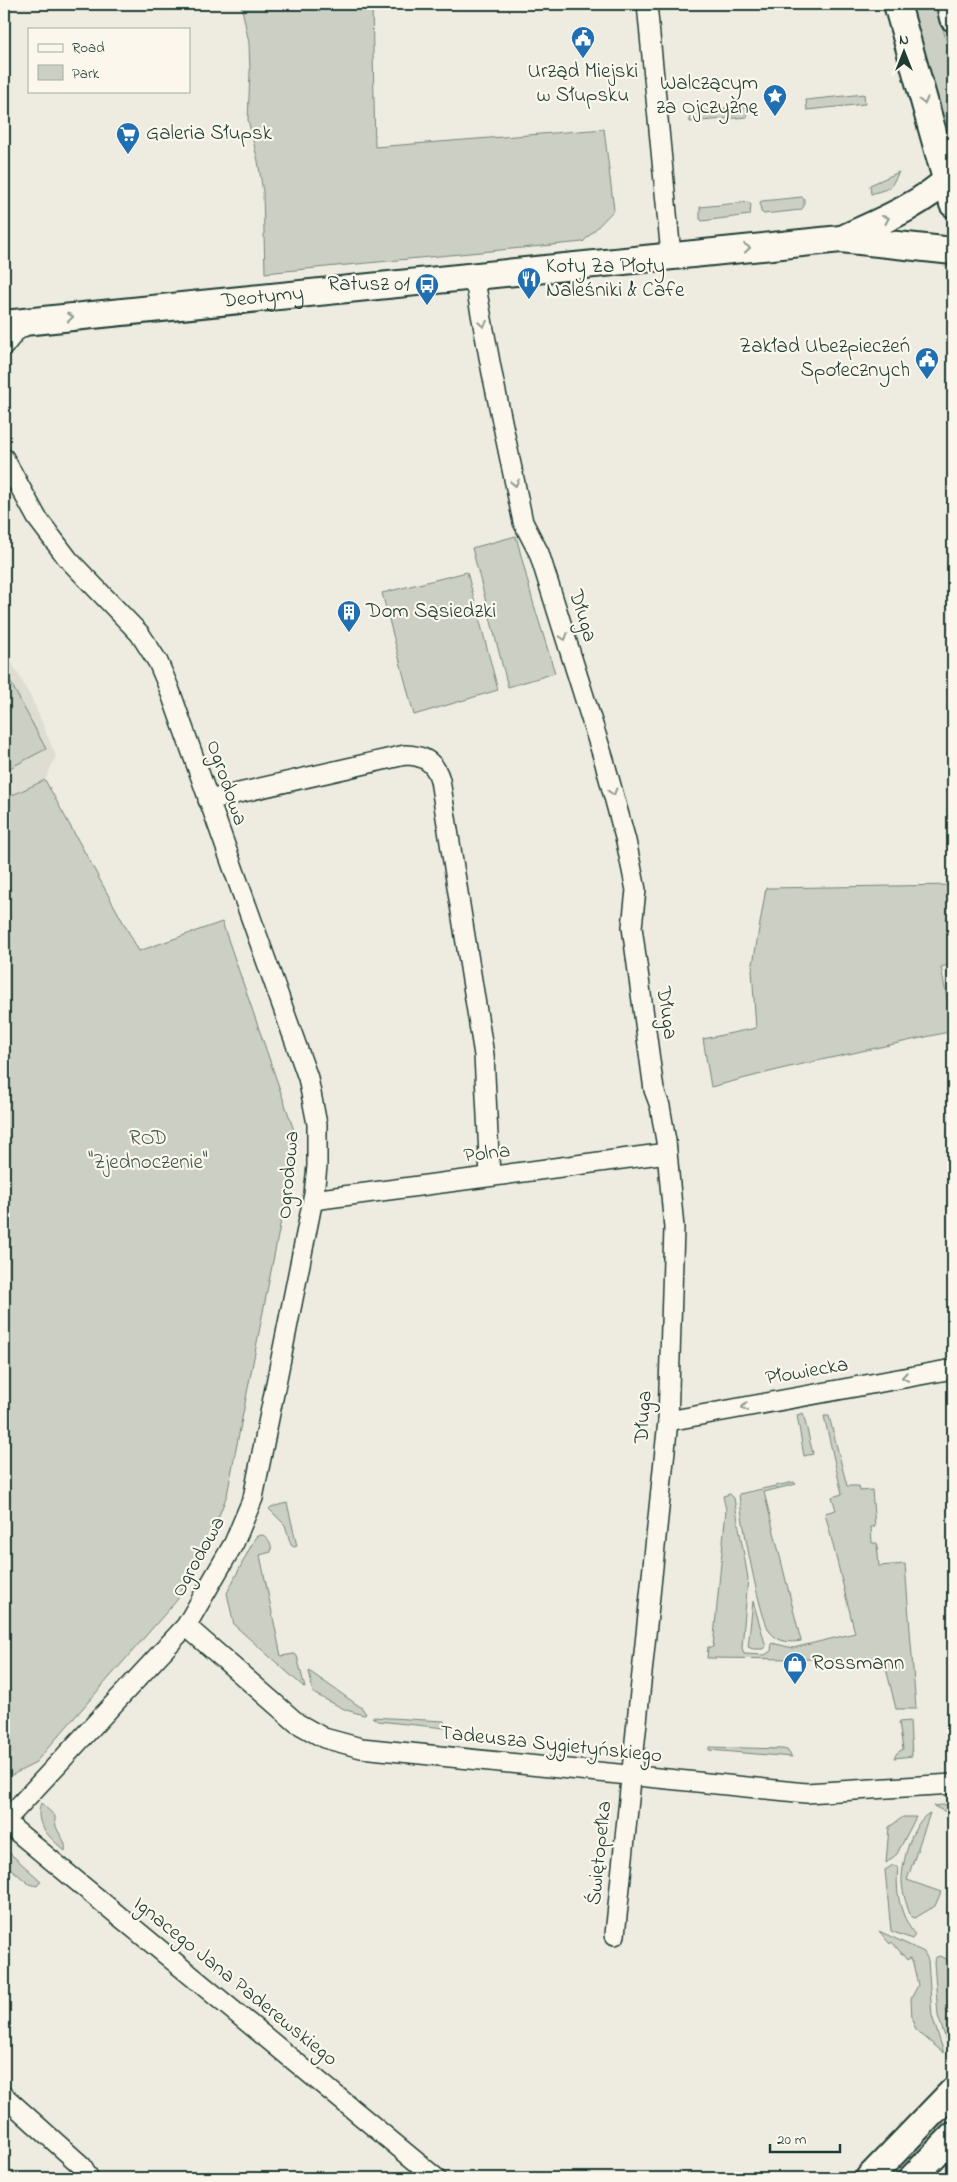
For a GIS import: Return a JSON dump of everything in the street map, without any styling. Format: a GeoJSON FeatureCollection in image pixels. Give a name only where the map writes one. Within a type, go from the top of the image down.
{"type":"FeatureCollection","features":[{"type":"Feature","properties":{"kind":"street"},"geometry":{"type":"LineString","coordinates":[[647,4],[671,255]]}},
{"type":"Feature","properties":{"kind":"street"},"geometry":{"type":"LineString","coordinates":[[841,239],[903,212],[952,186],[897,4]]}},
{"type":"Feature","properties":{"kind":"street"},"geometry":{"type":"LineString","coordinates":[[950,4],[953,18]]}},
{"type":"Feature","properties":{"kind":"street"},"geometry":{"type":"LineString","coordinates":[[841,239],[953,251]]}},
{"type":"Feature","properties":{"kind":"street","name":"Deotymy"},"geometry":{"type":"LineString","coordinates":[[4,324],[841,239]]}},
{"type":"Feature","properties":{"kind":"street","name":"Długa"},"geometry":{"type":"LineString","coordinates":[[474,276],[523,522],[540,553],[604,760],[626,841],[636,890],[632,927],[654,1090],[660,1106],[667,1153],[674,1228],[668,1421],[631,1776]]}},
{"type":"Feature","properties":{"kind":"street"},"geometry":{"type":"LineString","coordinates":[[4,346],[15,332],[33,321]]}},
{"type":"Feature","properties":{"kind":"street","name":"Ogrodowa"},"geometry":{"type":"LineString","coordinates":[[4,458],[37,518],[68,559],[128,621],[150,648],[169,688],[308,1078],[317,1124],[317,1166],[313,1200],[251,1505],[234,1543],[186,1626],[4,1822]]}},
{"type":"Feature","properties":{"kind":"street"},"geometry":{"type":"LineString","coordinates":[[208,800],[405,755],[423,757],[434,766],[440,780],[484,1055],[490,1176]]}},
{"type":"Feature","properties":{"kind":"street","name":"Polna"},"geometry":{"type":"LineString","coordinates":[[313,1200],[667,1153]]}},
{"type":"Feature","properties":{"kind":"street","name":"Płowiecka"},"geometry":{"type":"LineString","coordinates":[[668,1421],[953,1368]]}},
{"type":"Feature","properties":{"kind":"street","name":"Tadeusza Sygietyńskiego"},"geometry":{"type":"LineString","coordinates":[[186,1626],[297,1723],[324,1738],[342,1744],[376,1750],[812,1793],[953,1784]]}},
{"type":"Feature","properties":{"kind":"street","name":"Świętopełka"},"geometry":{"type":"LineString","coordinates":[[615,1935],[631,1776]]}},
{"type":"Feature","properties":{"kind":"street","name":"Ignacego Jana Paderewskiego"},"geometry":{"type":"LineString","coordinates":[[4,1822],[436,2178]]}},
{"type":"Feature","properties":{"kind":"street"},"geometry":{"type":"LineString","coordinates":[[868,2178],[953,2091]]}},
{"type":"Feature","properties":{"kind":"street"},"geometry":{"type":"LineString","coordinates":[[4,2096],[82,2166],[89,2178]]}},
{"type":"Feature","properties":{"kind":"street"},"geometry":{"type":"LineString","coordinates":[[912,2178],[953,2136]]}},
{"type":"Feature","properties":{"kind":"shaded area"},"geometry":{"type":"Polygon","coordinates":[[[4,649],[32,699],[56,756],[45,780],[4,799],[4,649]]]}},
{"type":"Feature","properties":{"kind":"green space"},"geometry":{"type":"Polygon","coordinates":[[[241,4],[372,4],[375,147],[604,129],[614,210],[583,242],[265,273],[263,192],[248,120],[249,43],[241,4]]]}},
{"type":"Feature","properties":{"kind":"green space"},"geometry":{"type":"Polygon","coordinates":[[[910,4],[937,4],[953,68],[953,139],[948,135],[944,126],[910,4]]]}},
{"type":"Feature","properties":{"kind":"green space"},"geometry":{"type":"Polygon","coordinates":[[[864,94],[865,104],[807,110],[806,100],[864,94]]]}},
{"type":"Feature","properties":{"kind":"green space"},"geometry":{"type":"Polygon","coordinates":[[[746,106],[747,117],[690,122],[689,112],[746,106]]]}},
{"type":"Feature","properties":{"kind":"green space"},"geometry":{"type":"Polygon","coordinates":[[[899,172],[890,188],[871,194],[870,185],[899,172]]]}},
{"type":"Feature","properties":{"kind":"green space"},"geometry":{"type":"Polygon","coordinates":[[[804,198],[804,206],[801,210],[764,214],[761,212],[760,202],[762,201],[804,198]]]}},
{"type":"Feature","properties":{"kind":"green space"},"geometry":{"type":"Polygon","coordinates":[[[748,202],[751,205],[750,215],[702,221],[700,219],[700,207],[748,202]]]}},
{"type":"Feature","properties":{"kind":"green space"},"geometry":{"type":"Polygon","coordinates":[[[516,536],[533,602],[555,673],[508,687],[472,548],[516,536]]]}},
{"type":"Feature","properties":{"kind":"green space"},"geometry":{"type":"Polygon","coordinates":[[[467,572],[498,690],[414,715],[382,593],[467,572]]]}},
{"type":"Feature","properties":{"kind":"green space"},"geometry":{"type":"Polygon","coordinates":[[[4,670],[46,749],[4,771],[4,670]]]}},
{"type":"Feature","properties":{"kind":"green space","name":"ROD \"Zjednoczenie\""},"geometry":{"type":"Polygon","coordinates":[[[45,780],[139,951],[222,922],[297,1139],[227,1495],[208,1544],[177,1600],[34,1764],[12,1775],[4,1768],[4,799],[45,780]]]}},
{"type":"Feature","properties":{"kind":"green space"},"geometry":{"type":"Polygon","coordinates":[[[953,885],[953,964],[941,967],[953,1031],[785,1068],[711,1087],[703,1039],[756,1028],[752,970],[766,888],[953,885]]]}},
{"type":"Feature","properties":{"kind":"green space"},"geometry":{"type":"Polygon","coordinates":[[[803,1413],[813,1454],[804,1456],[797,1415],[803,1413]]]}},
{"type":"Feature","properties":{"kind":"green space"},"geometry":{"type":"Polygon","coordinates":[[[824,1416],[829,1416],[847,1486],[859,1486],[860,1491],[872,1490],[875,1527],[871,1527],[872,1543],[877,1543],[879,1566],[905,1564],[916,1709],[896,1709],[884,1660],[707,1658],[708,1647],[713,1647],[726,1510],[723,1496],[730,1494],[734,1498],[748,1578],[742,1648],[744,1654],[765,1655],[771,1651],[772,1643],[793,1648],[855,1633],[825,1513],[836,1510],[832,1497],[842,1494],[824,1416]]]}},
{"type":"Feature","properties":{"kind":"green space"},"geometry":{"type":"Polygon","coordinates":[[[794,1482],[796,1484],[764,1492],[801,1641],[792,1642],[777,1638],[770,1632],[766,1623],[751,1566],[739,1494],[794,1482]]]}},
{"type":"Feature","properties":{"kind":"green space"},"geometry":{"type":"Polygon","coordinates":[[[287,1503],[297,1546],[294,1547],[291,1545],[285,1525],[269,1509],[287,1503]]]}},
{"type":"Feature","properties":{"kind":"green space"},"geometry":{"type":"Polygon","coordinates":[[[263,1535],[269,1540],[271,1547],[271,1552],[260,1555],[281,1656],[294,1654],[297,1656],[305,1688],[234,1625],[227,1593],[255,1538],[263,1535]]]}},
{"type":"Feature","properties":{"kind":"green space"},"geometry":{"type":"Polygon","coordinates":[[[753,1601],[766,1647],[764,1649],[748,1647],[753,1601]]]}},
{"type":"Feature","properties":{"kind":"green space"},"geometry":{"type":"Polygon","coordinates":[[[309,1671],[362,1708],[366,1714],[346,1710],[313,1693],[309,1671]]]}},
{"type":"Feature","properties":{"kind":"green space"},"geometry":{"type":"Polygon","coordinates":[[[372,1717],[444,1721],[445,1728],[378,1721],[372,1717]]]}},
{"type":"Feature","properties":{"kind":"green space"},"geometry":{"type":"Polygon","coordinates":[[[910,1721],[912,1756],[894,1758],[903,1749],[899,1722],[910,1721]]]}},
{"type":"Feature","properties":{"kind":"green space"},"geometry":{"type":"Polygon","coordinates":[[[709,1747],[782,1749],[787,1750],[792,1757],[709,1750],[709,1747]]]}},
{"type":"Feature","properties":{"kind":"green space"},"geometry":{"type":"Polygon","coordinates":[[[41,1803],[55,1816],[56,1827],[64,1842],[65,1851],[49,1836],[41,1824],[39,1811],[41,1803]]]}},
{"type":"Feature","properties":{"kind":"green space"},"geometry":{"type":"Polygon","coordinates":[[[953,1804],[953,1815],[933,1806],[953,1804]]]}},
{"type":"Feature","properties":{"kind":"green space"},"geometry":{"type":"Polygon","coordinates":[[[930,1813],[907,1880],[941,1892],[935,1906],[915,1918],[911,1917],[903,1892],[903,1865],[913,1834],[918,1825],[930,1813]]]}},
{"type":"Feature","properties":{"kind":"green space"},"geometry":{"type":"Polygon","coordinates":[[[903,1817],[916,1817],[897,1854],[886,1863],[889,1827],[903,1817]]]}},
{"type":"Feature","properties":{"kind":"green space"},"geometry":{"type":"Polygon","coordinates":[[[4,1848],[41,1881],[37,1886],[29,1884],[4,1863],[4,1848]]]}},
{"type":"Feature","properties":{"kind":"green space"},"geometry":{"type":"Polygon","coordinates":[[[893,1865],[898,1867],[898,1894],[902,1911],[915,1935],[912,1939],[891,1931],[885,1870],[893,1865]]]}},
{"type":"Feature","properties":{"kind":"green space"},"geometry":{"type":"Polygon","coordinates":[[[879,1931],[924,1952],[928,1960],[932,2016],[944,2053],[916,2030],[912,2019],[911,1999],[918,1985],[913,1963],[910,1958],[907,1960],[892,1942],[890,1944],[879,1931]]]}},
{"type":"Feature","properties":{"kind":"green space"},"geometry":{"type":"Polygon","coordinates":[[[939,1956],[953,1961],[953,2034],[948,2046],[938,2016],[934,1962],[935,1958],[939,1956]]]}},
{"type":"Feature","properties":{"kind":"green space"},"geometry":{"type":"Polygon","coordinates":[[[953,2107],[953,2119],[897,2178],[886,2178],[953,2107]]]}},
{"type":"Feature","properties":{"kind":"place","name":"Urząd Miejski w Słupsku"},"geometry":{"type":"Point","coordinates":[583,59]}},
{"type":"Feature","properties":{"kind":"place","name":"Walczącym za Ojczyznę"},"geometry":{"type":"Point","coordinates":[775,117]}},
{"type":"Feature","properties":{"kind":"place","name":"Galeria Słupsk"},"geometry":{"type":"Point","coordinates":[128,155]}},
{"type":"Feature","properties":{"kind":"place","name":"Koty Za Płoty Naleśniki & Cafe"},"geometry":{"type":"Point","coordinates":[529,300]}},
{"type":"Feature","properties":{"kind":"place","name":"Ratusz 01"},"geometry":{"type":"Point","coordinates":[427,306]}},
{"type":"Feature","properties":{"kind":"place","name":"Zakład Ubezpieczeń Społecznych"},"geometry":{"type":"Point","coordinates":[927,380]}},
{"type":"Feature","properties":{"kind":"place","name":"Dom Sąsiedzki"},"geometry":{"type":"Point","coordinates":[349,633]}},
{"type":"Feature","properties":{"kind":"place","name":"Rossmann"},"geometry":{"type":"Point","coordinates":[795,1685]}}]}
